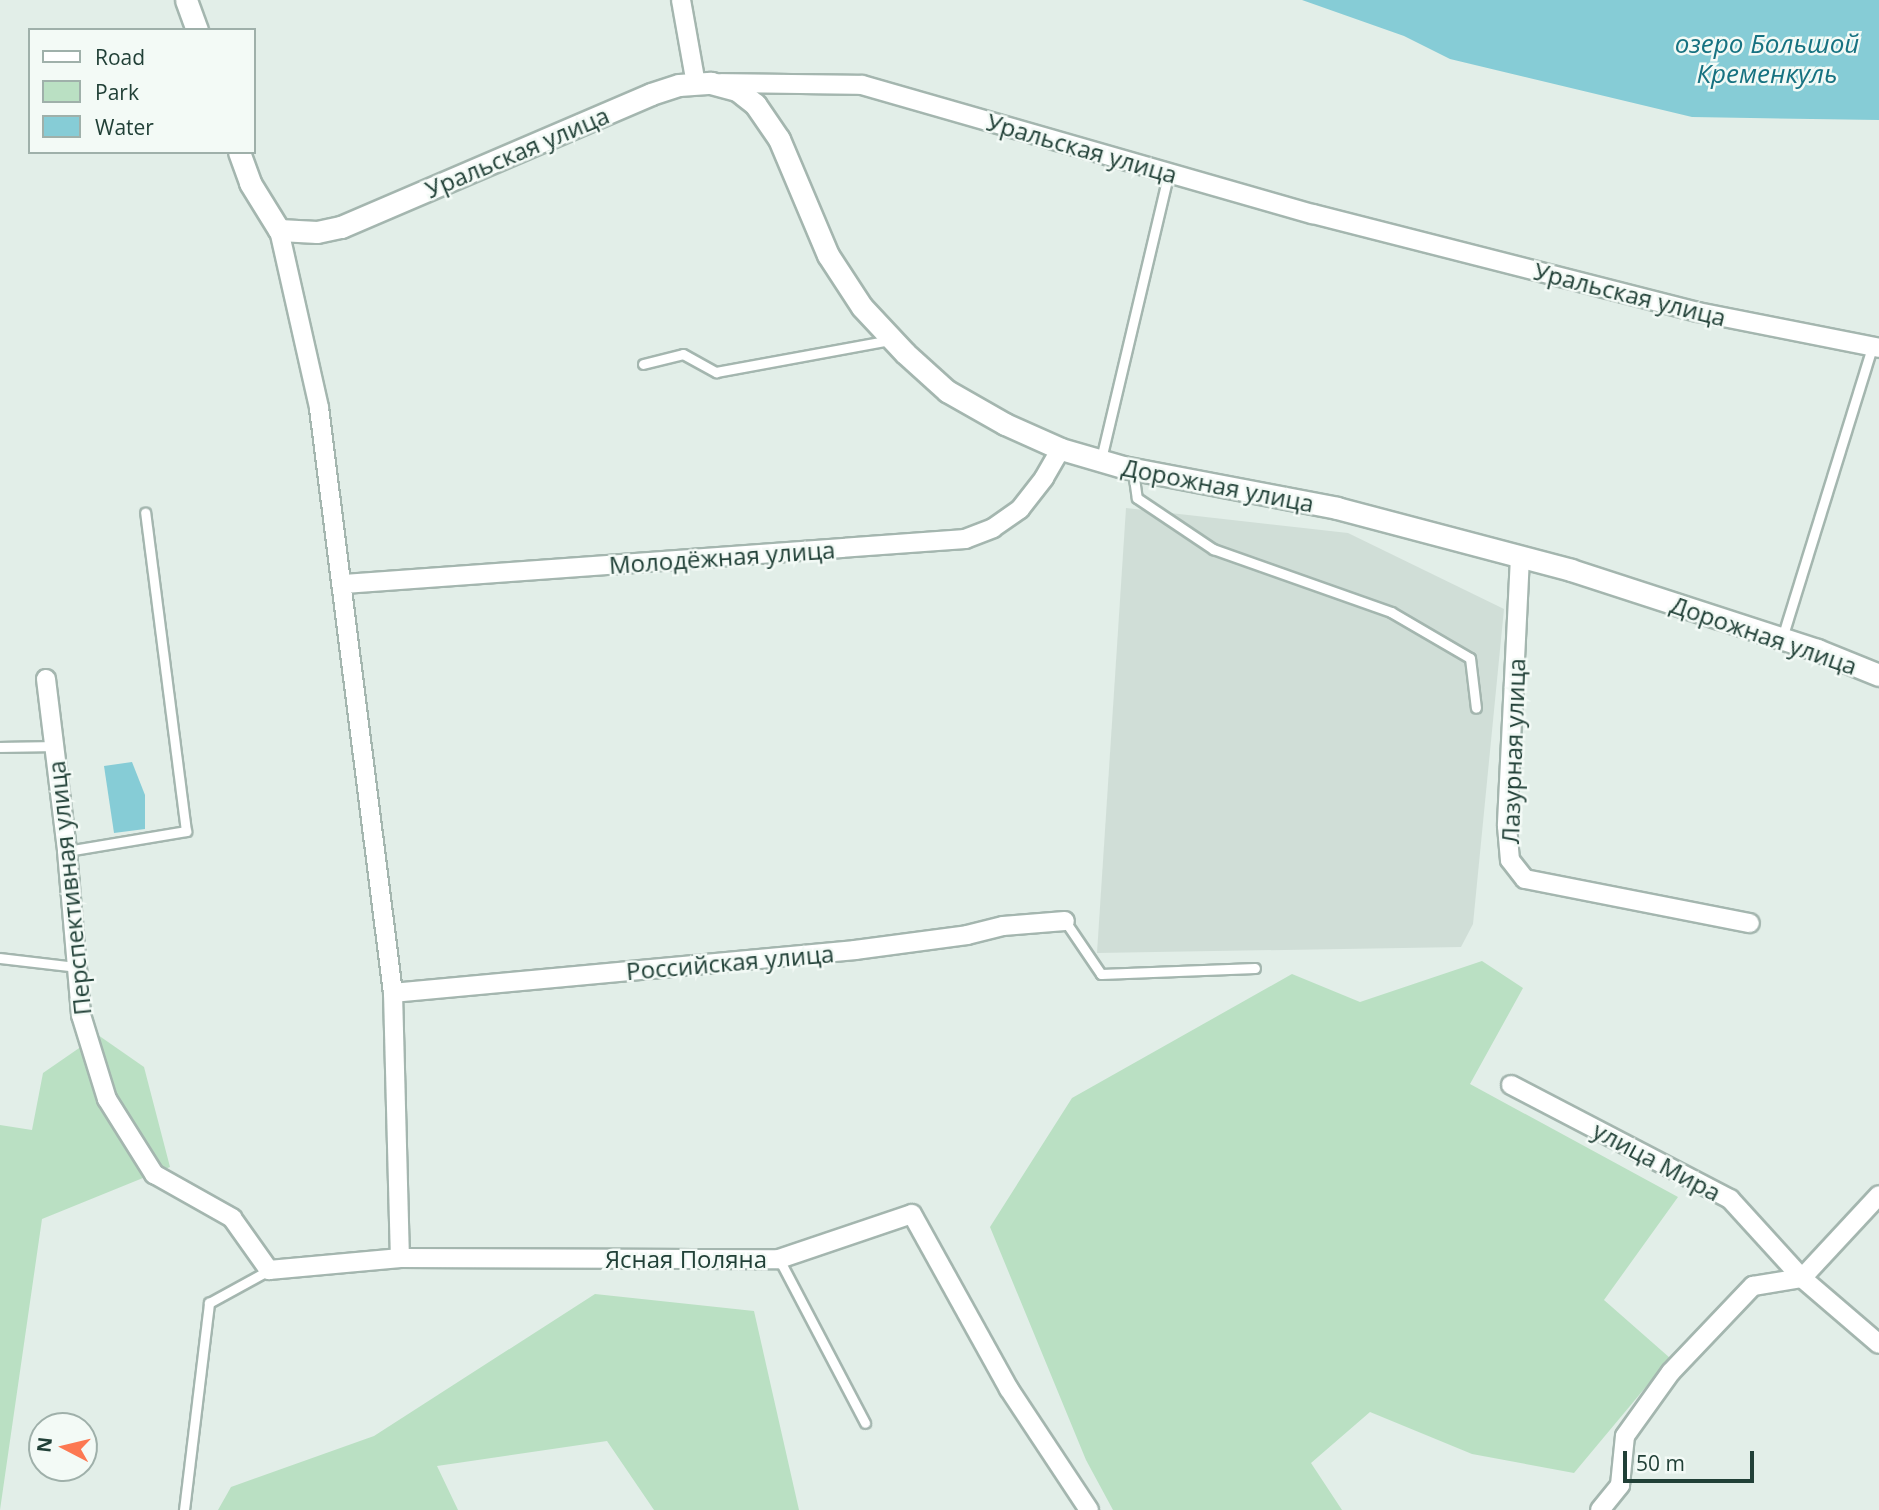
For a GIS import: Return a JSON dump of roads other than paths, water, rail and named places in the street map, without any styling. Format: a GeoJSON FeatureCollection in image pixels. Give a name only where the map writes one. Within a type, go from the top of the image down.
{"type":"FeatureCollection","features":[{"type":"Feature","properties":{"kind":"street"},"geometry":{"type":"LineString","coordinates":[[186,0],[196,28]]}},
{"type":"Feature","properties":{"kind":"street"},"geometry":{"type":"LineString","coordinates":[[681,0],[703,83]]}},
{"type":"Feature","properties":{"kind":"street","name":"Уральская улица"},"geometry":{"type":"LineString","coordinates":[[289,231],[341,227],[651,94],[703,83],[862,85],[1313,214],[1698,312],[1875,347]]}},
{"type":"Feature","properties":{"kind":"street","name":"Дорожная улица"},"geometry":{"type":"LineString","coordinates":[[703,83],[737,90],[754,104],[779,139],[828,255],[862,307],[892,340],[947,391],[1004,424],[1061,449],[1101,461],[1337,508],[1571,570],[1782,638],[1879,675]]}},
{"type":"Feature","properties":{"kind":"street"},"geometry":{"type":"LineString","coordinates":[[240,154],[250,183],[289,231],[319,408],[344,584],[393,993],[400,1258],[269,1270]]}},
{"type":"Feature","properties":{"kind":"street","name":"Молодёжная улица"},"geometry":{"type":"LineString","coordinates":[[344,584],[965,539],[993,528],[1020,509],[1044,478],[1061,449]]}},
{"type":"Feature","properties":{"kind":"street","name":"Лазурная улица"},"geometry":{"type":"LineString","coordinates":[[1520,557],[1507,826],[1510,860],[1525,879],[1750,923]]}},
{"type":"Feature","properties":{"kind":"street","name":"Перспективная улица"},"geometry":{"type":"LineString","coordinates":[[46,679],[67,851],[81,1014],[107,1099],[154,1174],[232,1219],[269,1270]]}},
{"type":"Feature","properties":{"kind":"street","name":"Российская улица"},"geometry":{"type":"LineString","coordinates":[[393,993],[855,950],[967,935],[1003,926],[1065,921]]}},
{"type":"Feature","properties":{"kind":"street","name":"улица Мира"},"geometry":{"type":"LineString","coordinates":[[1511,1085],[1730,1199],[1802,1278],[1879,1344]]}},
{"type":"Feature","properties":{"kind":"street"},"geometry":{"type":"LineString","coordinates":[[1600,1510],[1620,1485],[1625,1436],[1671,1372],[1753,1286],[1802,1278],[1879,1195]]}},
{"type":"Feature","properties":{"kind":"street","name":"Ясная Поляна"},"geometry":{"type":"LineString","coordinates":[[400,1258],[779,1259],[912,1214],[1009,1389],[1089,1510]]}},
{"type":"Feature","properties":{"kind":"lane"},"geometry":{"type":"LineString","coordinates":[[1101,461],[1169,172]]}},
{"type":"Feature","properties":{"kind":"lane"},"geometry":{"type":"LineString","coordinates":[[643,364],[683,354],[716,372],[892,340]]}},
{"type":"Feature","properties":{"kind":"lane"},"geometry":{"type":"LineString","coordinates":[[1782,638],[1875,347]]}},
{"type":"Feature","properties":{"kind":"lane"},"geometry":{"type":"LineString","coordinates":[[1133,469],[1136,498],[1213,549],[1391,612],[1470,658],[1476,708]]}},
{"type":"Feature","properties":{"kind":"lane"},"geometry":{"type":"LineString","coordinates":[[67,851],[186,831],[145,513]]}},
{"type":"Feature","properties":{"kind":"lane"},"geometry":{"type":"LineString","coordinates":[[0,747],[53,746]]}},
{"type":"Feature","properties":{"kind":"lane"},"geometry":{"type":"LineString","coordinates":[[1065,921],[1101,974],[1255,968]]}},
{"type":"Feature","properties":{"kind":"lane"},"geometry":{"type":"LineString","coordinates":[[0,958],[77,967]]}},
{"type":"Feature","properties":{"kind":"lane"},"geometry":{"type":"LineString","coordinates":[[779,1259],[865,1423]]}},
{"type":"Feature","properties":{"kind":"lane"},"geometry":{"type":"LineString","coordinates":[[184,1510],[209,1303],[269,1270]]}},
{"type":"Feature","properties":{"kind":"water","name":"озеро Большой Кременкуль"},"geometry":{"type":"Polygon","coordinates":[[[1302,0],[1879,0],[1879,120],[1692,117],[1450,59],[1404,36],[1302,0]]]}},
{"type":"Feature","properties":{"kind":"water"},"geometry":{"type":"Polygon","coordinates":[[[132,762],[145,795],[145,829],[114,833],[104,766],[132,762]]]}}]}
